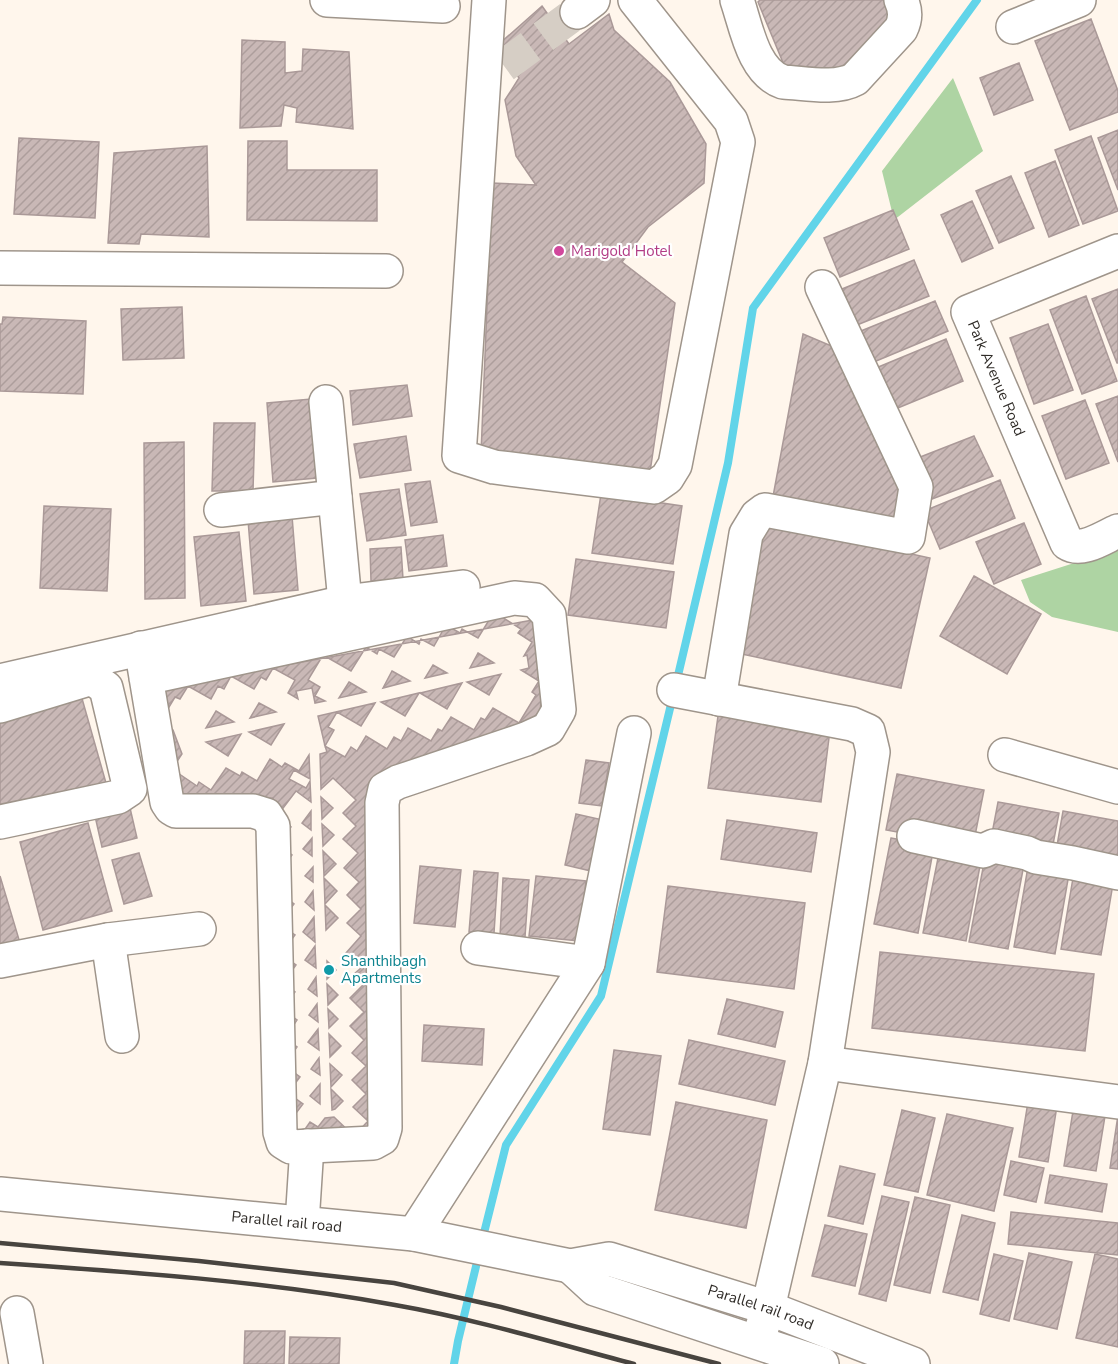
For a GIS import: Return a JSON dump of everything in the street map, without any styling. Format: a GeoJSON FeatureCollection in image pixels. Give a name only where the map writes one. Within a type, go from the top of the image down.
{"type":"FeatureCollection","features":[{"type":"Feature","properties":{"kind":"street"},"geometry":{"type":"LineString","coordinates":[[327,0],[443,6]]}},
{"type":"Feature","properties":{"kind":"street"},"geometry":{"type":"LineString","coordinates":[[489,0],[493,74],[459,456],[494,467],[654,487],[667,478],[675,465],[738,142],[730,121],[635,0]]}},
{"type":"Feature","properties":{"kind":"street"},"geometry":{"type":"LineString","coordinates":[[737,0],[759,59],[768,74],[775,80],[783,82],[836,85],[855,80],[901,29],[905,14],[901,0]]}},
{"type":"Feature","properties":{"kind":"street"},"geometry":{"type":"LineString","coordinates":[[1013,27],[1078,0]]}},
{"type":"Feature","properties":{"kind":"street","name":"Park Avenue Road"},"geometry":{"type":"LineString","coordinates":[[1118,251],[968,312],[1067,543],[1077,547],[1082,546],[1118,531]]}},
{"type":"Feature","properties":{"kind":"street"},"geometry":{"type":"LineString","coordinates":[[0,268],[386,271]]}},
{"type":"Feature","properties":{"kind":"street"},"geometry":{"type":"LineString","coordinates":[[720,699],[746,534],[757,516],[765,510],[908,537],[916,487],[822,287]]}},
{"type":"Feature","properties":{"kind":"street"},"geometry":{"type":"LineString","coordinates":[[326,402],[345,602]]}},
{"type":"Feature","properties":{"kind":"street"},"geometry":{"type":"LineString","coordinates":[[221,510],[335,497]]}},
{"type":"Feature","properties":{"kind":"street"},"geometry":{"type":"LineString","coordinates":[[143,663],[244,625],[345,602],[463,587]]}},
{"type":"Feature","properties":{"kind":"street"},"geometry":{"type":"LineString","coordinates":[[0,681],[143,663],[263,653],[514,597],[535,600],[549,615],[559,710],[548,729],[526,739],[398,782],[385,789],[382,815],[385,1128],[382,1138],[374,1143],[291,1147],[283,1142],[280,1132],[273,826],[266,815],[253,811],[176,811],[171,808],[167,801],[143,663]]}},
{"type":"Feature","properties":{"kind":"street"},"geometry":{"type":"LineString","coordinates":[[244,625],[263,653]]}},
{"type":"Feature","properties":{"kind":"street"},"geometry":{"type":"LineString","coordinates":[[0,706],[92,678],[106,688],[130,789],[118,797],[0,822]]}},
{"type":"Feature","properties":{"kind":"street"},"geometry":{"type":"LineString","coordinates":[[674,690],[852,724],[868,731],[873,752],[825,1063],[768,1308],[758,1341]]}},
{"type":"Feature","properties":{"kind":"street"},"geometry":{"type":"LineString","coordinates":[[414,1234],[588,963],[634,733]]}},
{"type":"Feature","properties":{"kind":"street"},"geometry":{"type":"LineString","coordinates":[[1005,755],[1118,787]]}},
{"type":"Feature","properties":{"kind":"street"},"geometry":{"type":"LineString","coordinates":[[914,836],[983,851],[994,846],[1036,857],[1118,873]]}},
{"type":"Feature","properties":{"kind":"street"},"geometry":{"type":"LineString","coordinates":[[0,961],[108,940],[199,929]]}},
{"type":"Feature","properties":{"kind":"street"},"geometry":{"type":"LineString","coordinates":[[108,940],[122,1036]]}},
{"type":"Feature","properties":{"kind":"street"},"geometry":{"type":"LineString","coordinates":[[477,948],[588,963]]}},
{"type":"Feature","properties":{"kind":"street"},"geometry":{"type":"LineString","coordinates":[[825,1063],[1118,1102]]}},
{"type":"Feature","properties":{"kind":"street"},"geometry":{"type":"LineString","coordinates":[[302,1223],[306,1146]]}},
{"type":"Feature","properties":{"kind":"street","name":"Parallel rail road"},"geometry":{"type":"LineString","coordinates":[[0,1194],[414,1234],[570,1266],[609,1259],[768,1308],[913,1364]]}},
{"type":"Feature","properties":{"kind":"street"},"geometry":{"type":"LineString","coordinates":[[570,1266],[596,1289],[822,1364]]}},
{"type":"Feature","properties":{"kind":"street"},"geometry":{"type":"LineString","coordinates":[[17,1313],[26,1364]]}},
{"type":"Feature","properties":{"kind":"green space"},"geometry":{"type":"Polygon","coordinates":[[[953,78],[983,151],[894,220],[882,171],[953,78]]]}},
{"type":"Feature","properties":{"kind":"green space"},"geometry":{"type":"Polygon","coordinates":[[[1118,549],[1118,632],[1052,617],[1030,602],[1021,580],[1118,549]]]}},
{"type":"Feature","properties":{"kind":"building"},"geometry":{"type":"Polygon","coordinates":[[[760,0],[893,0],[895,6],[856,71],[784,65],[758,2],[760,0]]]}},
{"type":"Feature","properties":{"kind":"building","name":"Marigold Hotel"},"geometry":{"type":"Polygon","coordinates":[[[542,6],[569,44],[609,14],[614,30],[670,82],[706,144],[704,183],[648,227],[622,262],[675,303],[649,479],[481,454],[492,183],[536,185],[516,156],[505,100],[519,78],[498,45],[542,6]]]}},
{"type":"Feature","properties":{"kind":"building"},"geometry":{"type":"Polygon","coordinates":[[[1091,19],[1118,91],[1118,112],[1070,130],[1035,41],[1091,19]]]}},
{"type":"Feature","properties":{"kind":"building"},"geometry":{"type":"Polygon","coordinates":[[[242,40],[285,42],[285,73],[302,71],[303,49],[349,52],[353,129],[296,122],[297,108],[284,105],[281,126],[240,128],[242,40]]]}},
{"type":"Feature","properties":{"kind":"building"},"geometry":{"type":"Polygon","coordinates":[[[1019,63],[1033,100],[994,115],[980,78],[1019,63]]]}},
{"type":"Feature","properties":{"kind":"building"},"geometry":{"type":"Polygon","coordinates":[[[1118,130],[1118,190],[1098,138],[1118,130]]]}},
{"type":"Feature","properties":{"kind":"building"},"geometry":{"type":"Polygon","coordinates":[[[1091,136],[1118,211],[1083,224],[1055,150],[1091,136]]]}},
{"type":"Feature","properties":{"kind":"building"},"geometry":{"type":"Polygon","coordinates":[[[19,138],[99,142],[95,218],[14,214],[19,138]]]}},
{"type":"Feature","properties":{"kind":"building"},"geometry":{"type":"Polygon","coordinates":[[[248,141],[287,141],[287,170],[377,170],[377,221],[247,220],[248,141]]]}},
{"type":"Feature","properties":{"kind":"building"},"geometry":{"type":"Polygon","coordinates":[[[207,146],[209,237],[141,234],[139,244],[108,243],[114,153],[207,146]]]}},
{"type":"Feature","properties":{"kind":"building"},"geometry":{"type":"Polygon","coordinates":[[[1055,161],[1079,225],[1049,237],[1025,173],[1055,161]]]}},
{"type":"Feature","properties":{"kind":"building"},"geometry":{"type":"Polygon","coordinates":[[[1011,176],[1034,228],[999,243],[976,191],[1011,176]]]}},
{"type":"Feature","properties":{"kind":"building"},"geometry":{"type":"Polygon","coordinates":[[[972,201],[993,248],[962,262],[941,215],[972,201]]]}},
{"type":"Feature","properties":{"kind":"building"},"geometry":{"type":"Polygon","coordinates":[[[893,210],[909,249],[840,277],[824,238],[893,210]]]}},
{"type":"Feature","properties":{"kind":"building"},"geometry":{"type":"Polygon","coordinates":[[[914,260],[929,296],[857,325],[842,289],[914,260]]]}},
{"type":"Feature","properties":{"kind":"building"},"geometry":{"type":"Polygon","coordinates":[[[1118,289],[1118,363],[1117,363],[1092,299],[1118,289]]]}},
{"type":"Feature","properties":{"kind":"building"},"geometry":{"type":"Polygon","coordinates":[[[1086,296],[1117,381],[1082,394],[1050,310],[1086,296]]]}},
{"type":"Feature","properties":{"kind":"building"},"geometry":{"type":"Polygon","coordinates":[[[935,301],[948,331],[869,364],[856,333],[935,301]]]}},
{"type":"Feature","properties":{"kind":"building"},"geometry":{"type":"Polygon","coordinates":[[[182,307],[184,358],[123,360],[121,309],[182,307]]]}},
{"type":"Feature","properties":{"kind":"building"},"geometry":{"type":"Polygon","coordinates":[[[3,317],[86,321],[83,394],[0,391],[0,324],[2,324],[3,317]]]}},
{"type":"Feature","properties":{"kind":"building"},"geometry":{"type":"Polygon","coordinates":[[[1048,324],[1073,390],[1034,404],[1010,338],[1048,324]]]}},
{"type":"Feature","properties":{"kind":"building"},"geometry":{"type":"Polygon","coordinates":[[[803,334],[834,347],[904,494],[895,524],[772,502],[803,334]]]}},
{"type":"Feature","properties":{"kind":"building"},"geometry":{"type":"Polygon","coordinates":[[[946,339],[963,381],[893,410],[876,368],[946,339]]]}},
{"type":"Feature","properties":{"kind":"building"},"geometry":{"type":"Polygon","coordinates":[[[407,385],[412,416],[353,425],[350,391],[407,385]]]}},
{"type":"Feature","properties":{"kind":"building"},"geometry":{"type":"Polygon","coordinates":[[[1118,396],[1118,462],[1096,404],[1118,396]]]}},
{"type":"Feature","properties":{"kind":"building"},"geometry":{"type":"Polygon","coordinates":[[[311,399],[317,478],[273,482],[267,403],[311,399]]]}},
{"type":"Feature","properties":{"kind":"building"},"geometry":{"type":"Polygon","coordinates":[[[1085,400],[1109,463],[1066,479],[1042,416],[1085,400]]]}},
{"type":"Feature","properties":{"kind":"building"},"geometry":{"type":"Polygon","coordinates":[[[214,423],[255,423],[253,491],[212,491],[214,423]]]}},
{"type":"Feature","properties":{"kind":"building"},"geometry":{"type":"Polygon","coordinates":[[[406,436],[411,470],[360,478],[354,444],[406,436]]]}},
{"type":"Feature","properties":{"kind":"building"},"geometry":{"type":"Polygon","coordinates":[[[974,436],[993,476],[924,502],[910,461],[974,436]]]}},
{"type":"Feature","properties":{"kind":"building"},"geometry":{"type":"Polygon","coordinates":[[[184,442],[185,598],[145,599],[144,443],[184,442]]]}},
{"type":"Feature","properties":{"kind":"building"},"geometry":{"type":"Polygon","coordinates":[[[1000,480],[1015,518],[940,549],[924,511],[1000,480]]]}},
{"type":"Feature","properties":{"kind":"building"},"geometry":{"type":"Polygon","coordinates":[[[430,481],[437,522],[411,526],[405,484],[430,481]]]}},
{"type":"Feature","properties":{"kind":"building"},"geometry":{"type":"Polygon","coordinates":[[[399,489],[406,535],[367,541],[360,494],[399,489]]]}},
{"type":"Feature","properties":{"kind":"building"},"geometry":{"type":"Polygon","coordinates":[[[601,494],[682,506],[673,564],[592,553],[601,494]]]}},
{"type":"Feature","properties":{"kind":"building"},"geometry":{"type":"Polygon","coordinates":[[[44,506],[111,509],[107,591],[40,588],[44,506]]]}},
{"type":"Feature","properties":{"kind":"building"},"geometry":{"type":"Polygon","coordinates":[[[292,516],[298,590],[254,594],[248,520],[292,516]]]}},
{"type":"Feature","properties":{"kind":"building"},"geometry":{"type":"Polygon","coordinates":[[[761,521],[930,558],[901,688],[732,652],[761,521]]]}},
{"type":"Feature","properties":{"kind":"building"},"geometry":{"type":"Polygon","coordinates":[[[1024,523],[1041,564],[994,584],[976,542],[1024,523]]]}},
{"type":"Feature","properties":{"kind":"building"},"geometry":{"type":"Polygon","coordinates":[[[239,532],[246,601],[201,606],[194,537],[239,532]]]}},
{"type":"Feature","properties":{"kind":"building"},"geometry":{"type":"Polygon","coordinates":[[[443,535],[447,566],[409,571],[405,540],[443,535]]]}},
{"type":"Feature","properties":{"kind":"building"},"geometry":{"type":"Polygon","coordinates":[[[401,547],[403,579],[371,581],[370,549],[401,547]]]}},
{"type":"Feature","properties":{"kind":"building"},"geometry":{"type":"Polygon","coordinates":[[[576,559],[674,572],[666,628],[568,615],[576,559]]]}},
{"type":"Feature","properties":{"kind":"building"},"geometry":{"type":"Polygon","coordinates":[[[974,576],[1041,614],[1007,674],[940,636],[974,576]]]}},
{"type":"Feature","properties":{"kind":"building"},"geometry":{"type":"Polygon","coordinates":[[[494,612],[521,629],[518,633],[532,642],[524,656],[527,655],[529,668],[521,670],[539,681],[532,692],[536,695],[519,723],[493,708],[485,720],[481,718],[474,730],[451,717],[442,731],[438,729],[431,741],[408,728],[401,741],[394,737],[387,749],[366,736],[357,751],[351,747],[345,757],[325,746],[327,752],[320,754],[321,789],[333,778],[356,800],[343,813],[356,826],[343,839],[358,853],[344,868],[359,882],[347,895],[361,909],[347,923],[361,936],[346,953],[361,968],[354,974],[364,984],[350,998],[364,1012],[350,1026],[364,1040],[352,1053],[366,1066],[352,1080],[366,1094],[353,1107],[368,1121],[354,1136],[334,1117],[325,1118],[318,1127],[310,1122],[301,1135],[287,1125],[303,1104],[288,1093],[300,1077],[284,1065],[297,1047],[285,1038],[297,1020],[282,1009],[295,992],[283,983],[296,965],[281,954],[295,935],[279,924],[294,904],[280,893],[279,873],[292,855],[278,845],[291,827],[277,816],[296,791],[311,802],[310,781],[306,788],[289,779],[294,770],[310,779],[309,755],[299,771],[285,763],[282,767],[270,759],[257,781],[242,772],[240,776],[226,768],[211,790],[199,782],[197,786],[172,769],[182,754],[173,730],[160,722],[175,697],[180,699],[188,686],[211,699],[218,686],[224,689],[231,676],[254,689],[261,677],[266,680],[273,668],[295,680],[288,693],[298,699],[296,691],[312,688],[315,703],[325,701],[315,696],[320,687],[308,680],[323,655],[351,671],[366,647],[377,654],[379,649],[394,657],[407,636],[419,644],[421,639],[434,646],[446,625],[460,633],[462,629],[478,638],[494,612]],[[478,653],[470,668],[494,663],[478,653]],[[433,665],[425,678],[447,673],[433,665]],[[392,671],[383,688],[410,681],[392,671]],[[501,674],[467,682],[489,695],[501,674]],[[349,682],[339,698],[366,692],[349,682]],[[462,683],[420,693],[447,709],[462,683]],[[419,693],[381,702],[405,716],[419,693]],[[259,703],[250,718],[276,712],[259,703]],[[375,703],[318,716],[325,746],[334,730],[328,727],[337,712],[361,726],[375,703]],[[216,711],[206,728],[234,722],[216,711]],[[284,724],[249,732],[271,745],[284,724]],[[241,734],[206,742],[228,756],[241,734]],[[321,797],[322,819],[333,808],[321,797]],[[311,811],[302,823],[311,830],[311,811]],[[322,824],[323,846],[334,835],[322,824]],[[312,838],[303,849],[312,856],[312,838]],[[323,851],[324,876],[336,864],[323,851]],[[313,867],[305,876],[313,882],[313,867]],[[324,878],[325,904],[337,891],[324,878]],[[313,891],[305,902],[314,910],[313,891]],[[325,905],[326,930],[338,918],[325,905]],[[314,917],[303,932],[315,942],[314,917]],[[315,946],[305,960],[316,968],[315,946]],[[327,961],[327,979],[336,970],[327,961]],[[316,977],[308,989],[317,996],[316,977]],[[327,984],[328,1005],[338,995],[327,984]],[[317,1004],[309,1015],[318,1022],[317,1004]],[[328,1009],[329,1028],[338,1019],[328,1009]],[[318,1029],[308,1042],[319,1050],[318,1029]],[[329,1034],[330,1057],[341,1046],[329,1034]],[[319,1058],[311,1069],[320,1075],[319,1058]],[[330,1064],[331,1087],[342,1075],[330,1064]],[[320,1084],[310,1096],[320,1104],[320,1084]],[[331,1089],[332,1110],[343,1101],[331,1089]]]}},
{"type":"Feature","properties":{"kind":"building","name":"Shanthibagh Apartments"},"geometry":{"type":"Polygon","coordinates":[[[544,618],[540,721],[374,783],[382,1134],[285,1139],[273,798],[170,805],[154,689],[544,618]]]}},
{"type":"Feature","properties":{"kind":"building"},"geometry":{"type":"Polygon","coordinates":[[[81,695],[106,783],[0,812],[0,719],[81,695]]]}},
{"type":"Feature","properties":{"kind":"building"},"geometry":{"type":"Polygon","coordinates":[[[718,716],[830,730],[821,802],[708,788],[718,716]]]}},
{"type":"Feature","properties":{"kind":"building"},"geometry":{"type":"Polygon","coordinates":[[[586,760],[609,763],[602,806],[579,803],[586,760]]]}},
{"type":"Feature","properties":{"kind":"building"},"geometry":{"type":"Polygon","coordinates":[[[897,774],[984,790],[973,846],[886,830],[897,774]]]}},
{"type":"Feature","properties":{"kind":"building"},"geometry":{"type":"Polygon","coordinates":[[[998,802],[1059,813],[1051,855],[990,844],[998,802]]]}},
{"type":"Feature","properties":{"kind":"building"},"geometry":{"type":"Polygon","coordinates":[[[130,808],[137,838],[102,847],[95,816],[130,808]]]}},
{"type":"Feature","properties":{"kind":"building"},"geometry":{"type":"Polygon","coordinates":[[[1063,811],[1118,821],[1118,868],[1055,857],[1063,811]]]}},
{"type":"Feature","properties":{"kind":"building"},"geometry":{"type":"Polygon","coordinates":[[[576,814],[603,820],[591,871],[565,865],[576,814]]]}},
{"type":"Feature","properties":{"kind":"building"},"geometry":{"type":"Polygon","coordinates":[[[727,820],[817,833],[811,872],[721,859],[727,820]]]}},
{"type":"Feature","properties":{"kind":"building"},"geometry":{"type":"Polygon","coordinates":[[[88,823],[112,911],[43,930],[20,842],[88,823]]]}},
{"type":"Feature","properties":{"kind":"building"},"geometry":{"type":"Polygon","coordinates":[[[891,838],[934,846],[918,933],[874,924],[891,838]]]}},
{"type":"Feature","properties":{"kind":"building"},"geometry":{"type":"Polygon","coordinates":[[[940,848],[982,855],[966,941],[923,933],[940,848]]]}},
{"type":"Feature","properties":{"kind":"building"},"geometry":{"type":"Polygon","coordinates":[[[986,852],[1025,859],[1008,949],[969,942],[986,852]]]}},
{"type":"Feature","properties":{"kind":"building"},"geometry":{"type":"Polygon","coordinates":[[[139,853],[152,896],[124,904],[112,860],[139,853]]]}},
{"type":"Feature","properties":{"kind":"building"},"geometry":{"type":"Polygon","coordinates":[[[1029,861],[1070,868],[1055,954],[1014,947],[1029,861]]]}},
{"type":"Feature","properties":{"kind":"building"},"geometry":{"type":"Polygon","coordinates":[[[420,866],[461,870],[455,927],[414,923],[420,866]]]}},
{"type":"Feature","properties":{"kind":"building"},"geometry":{"type":"Polygon","coordinates":[[[474,871],[498,873],[494,933],[469,932],[474,871]]]}},
{"type":"Feature","properties":{"kind":"building"},"geometry":{"type":"Polygon","coordinates":[[[1074,872],[1114,878],[1101,955],[1061,949],[1074,872]]]}},
{"type":"Feature","properties":{"kind":"building"},"geometry":{"type":"Polygon","coordinates":[[[0,876],[20,943],[0,949],[0,876]]]}},
{"type":"Feature","properties":{"kind":"building"},"geometry":{"type":"Polygon","coordinates":[[[536,876],[586,881],[579,941],[529,936],[536,876]]]}},
{"type":"Feature","properties":{"kind":"building"},"geometry":{"type":"Polygon","coordinates":[[[503,878],[529,880],[525,937],[500,936],[503,878]]]}},
{"type":"Feature","properties":{"kind":"building"},"geometry":{"type":"Polygon","coordinates":[[[668,886],[805,903],[794,989],[657,972],[668,886]]]}},
{"type":"Feature","properties":{"kind":"building"},"geometry":{"type":"Polygon","coordinates":[[[880,952],[1094,974],[1085,1051],[872,1028],[880,952]]]}},
{"type":"Feature","properties":{"kind":"building"},"geometry":{"type":"Polygon","coordinates":[[[727,999],[783,1012],[775,1047],[718,1034],[727,999]]]}},
{"type":"Feature","properties":{"kind":"building"},"geometry":{"type":"Polygon","coordinates":[[[424,1025],[484,1029],[482,1065],[422,1061],[424,1025]]]}},
{"type":"Feature","properties":{"kind":"building"},"geometry":{"type":"Polygon","coordinates":[[[689,1040],[785,1061],[775,1105],[679,1084],[689,1040]]]}},
{"type":"Feature","properties":{"kind":"building"},"geometry":{"type":"Polygon","coordinates":[[[614,1050],[661,1056],[650,1135],[603,1129],[614,1050]]]}},
{"type":"Feature","properties":{"kind":"building"},"geometry":{"type":"Polygon","coordinates":[[[676,1102],[767,1120],[746,1228],[655,1210],[676,1102]]]}},
{"type":"Feature","properties":{"kind":"building"},"geometry":{"type":"Polygon","coordinates":[[[1028,1102],[1057,1106],[1048,1162],[1019,1157],[1028,1102]]]}},
{"type":"Feature","properties":{"kind":"building"},"geometry":{"type":"Polygon","coordinates":[[[902,1110],[935,1118],[918,1192],[884,1185],[902,1110]]]}},
{"type":"Feature","properties":{"kind":"building"},"geometry":{"type":"Polygon","coordinates":[[[1073,1111],[1105,1116],[1096,1171],[1064,1166],[1073,1111]]]}},
{"type":"Feature","properties":{"kind":"building"},"geometry":{"type":"Polygon","coordinates":[[[947,1114],[1013,1128],[994,1211],[927,1195],[947,1114]]]}},
{"type":"Feature","properties":{"kind":"building"},"geometry":{"type":"Polygon","coordinates":[[[1118,1115],[1118,1169],[1110,1168],[1118,1115]]]}},
{"type":"Feature","properties":{"kind":"building"},"geometry":{"type":"Polygon","coordinates":[[[1011,1161],[1044,1168],[1036,1202],[1004,1195],[1011,1161]]]}},
{"type":"Feature","properties":{"kind":"building"},"geometry":{"type":"Polygon","coordinates":[[[840,1166],[875,1174],[863,1224],[828,1216],[840,1166]]]}},
{"type":"Feature","properties":{"kind":"building"},"geometry":{"type":"Polygon","coordinates":[[[1050,1175],[1107,1184],[1102,1212],[1045,1203],[1050,1175]]]}},
{"type":"Feature","properties":{"kind":"building"},"geometry":{"type":"Polygon","coordinates":[[[882,1196],[909,1202],[886,1301],[859,1294],[882,1196]]]}},
{"type":"Feature","properties":{"kind":"building"},"geometry":{"type":"Polygon","coordinates":[[[915,1197],[950,1205],[930,1293],[894,1285],[915,1197]]]}},
{"type":"Feature","properties":{"kind":"building"},"geometry":{"type":"Polygon","coordinates":[[[1011,1212],[1118,1223],[1118,1255],[1008,1244],[1011,1212]]]}},
{"type":"Feature","properties":{"kind":"building"},"geometry":{"type":"Polygon","coordinates":[[[962,1215],[995,1223],[978,1300],[943,1292],[962,1215]]]}},
{"type":"Feature","properties":{"kind":"building"},"geometry":{"type":"Polygon","coordinates":[[[825,1225],[867,1234],[855,1286],[812,1276],[825,1225]]]}},
{"type":"Feature","properties":{"kind":"building"},"geometry":{"type":"Polygon","coordinates":[[[1029,1253],[1072,1262],[1057,1329],[1014,1319],[1029,1253]]]}},
{"type":"Feature","properties":{"kind":"building"},"geometry":{"type":"Polygon","coordinates":[[[994,1254],[1023,1261],[1009,1321],[980,1314],[994,1254]]]}},
{"type":"Feature","properties":{"kind":"building"},"geometry":{"type":"Polygon","coordinates":[[[1095,1254],[1118,1259],[1118,1347],[1076,1338],[1095,1254]]]}},
{"type":"Feature","properties":{"kind":"building"},"geometry":{"type":"Polygon","coordinates":[[[245,1331],[285,1331],[284,1364],[244,1364],[245,1331]]]}},
{"type":"Feature","properties":{"kind":"building"},"geometry":{"type":"Polygon","coordinates":[[[290,1337],[340,1338],[339,1364],[289,1364],[290,1337]]]}},
{"type":"Feature","properties":{"kind":"waterway"},"geometry":{"type":"LineString","coordinates":[[676,684],[728,463],[753,308],[977,0]]}},
{"type":"Feature","properties":{"kind":"waterway"},"geometry":{"type":"LineString","coordinates":[[482,1241],[506,1145],[601,996],[673,696]]}},
{"type":"Feature","properties":{"kind":"waterway"},"geometry":{"type":"LineString","coordinates":[[454,1364],[479,1254]]}},
{"type":"Feature","properties":{"kind":"tunnel"},"geometry":{"type":"LineString","coordinates":[[504,66],[577,12]]}},
{"type":"Feature","properties":{"kind":"railway"},"geometry":{"type":"LineString","coordinates":[[0,1243],[199,1261],[394,1283],[501,1307],[719,1364]]}},
{"type":"Feature","properties":{"kind":"railway"},"geometry":{"type":"LineString","coordinates":[[0,1263],[198,1278],[346,1297],[455,1317],[634,1364]]}},
{"type":"Feature","properties":{"kind":"place","name":"Marigold Hotel"},"geometry":{"type":"Point","coordinates":[559,251]}},
{"type":"Feature","properties":{"kind":"place","name":"Shanthibagh Apartments"},"geometry":{"type":"Point","coordinates":[329,970]}}]}
